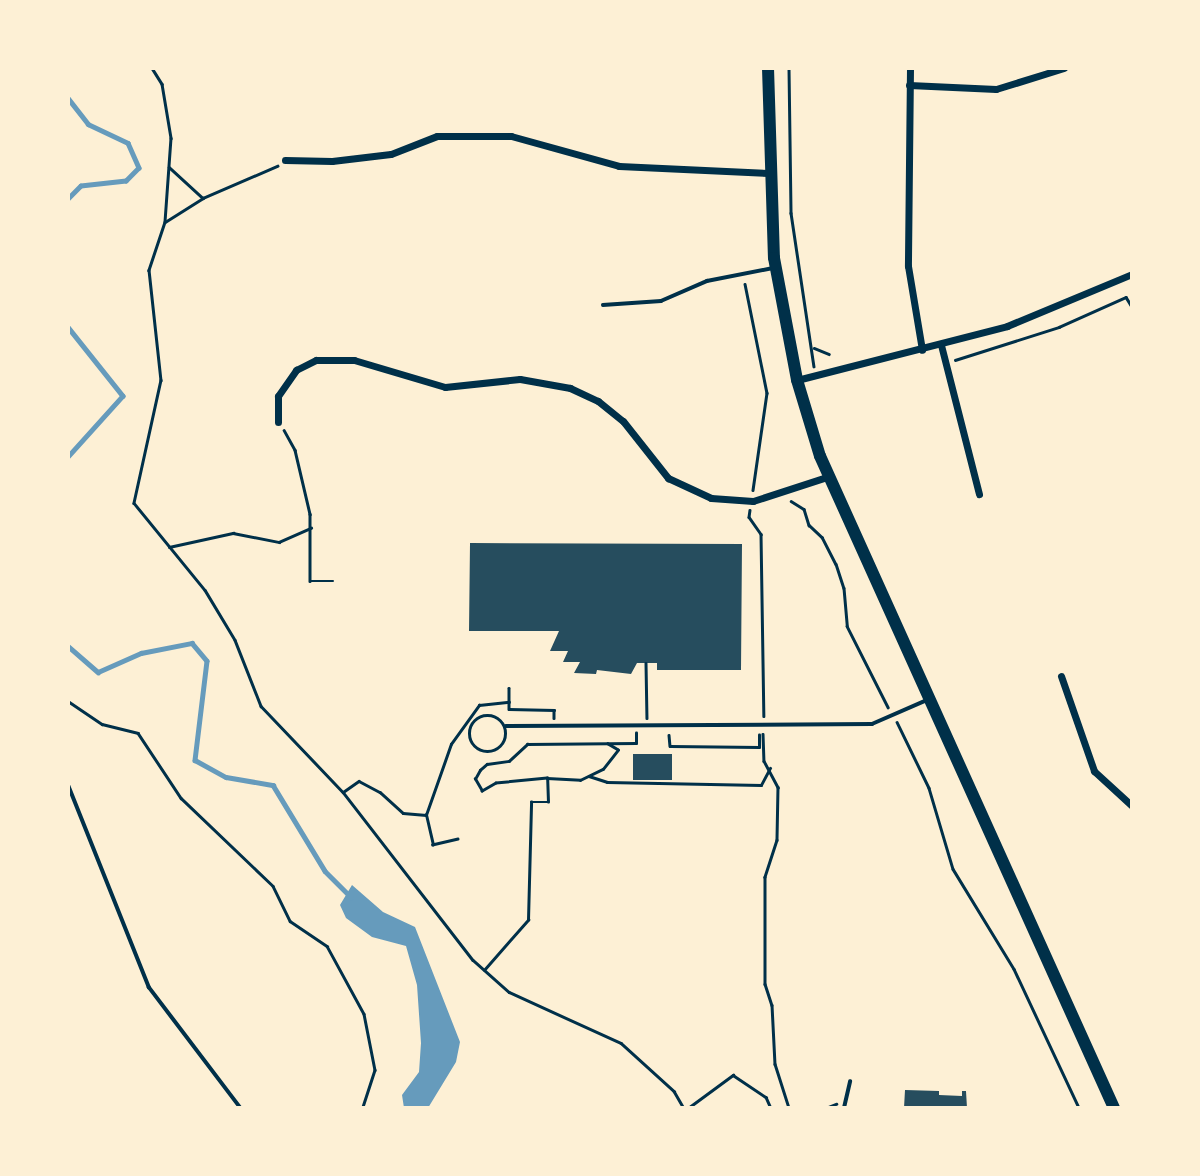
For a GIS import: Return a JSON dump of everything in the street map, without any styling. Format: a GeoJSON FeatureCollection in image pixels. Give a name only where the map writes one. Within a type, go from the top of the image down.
{"type":"FeatureCollection","features":[{"type":"Feature","properties":{"kind":"main road"},"geometry":{"type":"LineString","coordinates":[[768,68],[769,173],[775,268],[797,380],[827,477],[1114,1108]]}},
{"type":"Feature","properties":{"kind":"street"},"geometry":{"type":"LineString","coordinates":[[909,68],[908,266],[922,350]]}},
{"type":"Feature","properties":{"kind":"street"},"geometry":{"type":"LineString","coordinates":[[909,85],[996,89],[1028,83],[1064,68]]}},
{"type":"Feature","properties":{"kind":"street"},"geometry":{"type":"LineString","coordinates":[[285,160],[332,161],[391,154],[438,136],[512,136],[619,166],[769,173]]}},
{"type":"Feature","properties":{"kind":"street"},"geometry":{"type":"LineString","coordinates":[[797,380],[1007,326],[1130,278]]}},
{"type":"Feature","properties":{"kind":"street"},"geometry":{"type":"LineString","coordinates":[[941,345],[979,494]]}},
{"type":"Feature","properties":{"kind":"street"},"geometry":{"type":"LineString","coordinates":[[278,422],[276,406],[282,387],[296,370],[316,360],[354,360],[445,387],[520,379],[551,382],[608,409],[658,468],[685,489],[711,498],[753,501],[827,477]]}},
{"type":"Feature","properties":{"kind":"street"},"geometry":{"type":"LineString","coordinates":[[1061,676],[1094,771],[1132,806]]}},
{"type":"Feature","properties":{"kind":"lane"},"geometry":{"type":"LineString","coordinates":[[603,305],[661,301],[707,281],[775,268]]}},
{"type":"Feature","properties":{"kind":"lane"},"geometry":{"type":"LineString","coordinates":[[506,726],[554,724],[647,729],[872,724],[927,700]]}},
{"type":"Feature","properties":{"kind":"lane"},"geometry":{"type":"LineString","coordinates":[[488,714],[501,719],[506,726],[506,734],[494,750],[483,752],[471,744],[474,725],[488,714]]}},
{"type":"Feature","properties":{"kind":"lane"},"geometry":{"type":"LineString","coordinates":[[68,785],[149,987],[240,1108]]}},
{"type":"Feature","properties":{"kind":"lane"},"geometry":{"type":"LineString","coordinates":[[844,1108],[850,1082]]}},
{"type":"Feature","properties":{"kind":"path"},"geometry":{"type":"LineString","coordinates":[[152,68],[162,84],[171,138],[165,222],[149,270],[161,380],[134,503],[167,548],[205,590],[235,639],[261,706],[343,792],[484,970],[509,992],[621,1044],[674,1091],[686,1108],[733,1075],[766,1097],[772,1108]]}},
{"type":"Feature","properties":{"kind":"path"},"geometry":{"type":"LineString","coordinates":[[789,68],[791,213],[814,348],[813,376]]}},
{"type":"Feature","properties":{"kind":"path"},"geometry":{"type":"LineString","coordinates":[[165,222],[203,198],[267,174],[285,160]]}},
{"type":"Feature","properties":{"kind":"path"},"geometry":{"type":"LineString","coordinates":[[169,167],[203,198]]}},
{"type":"Feature","properties":{"kind":"path"},"geometry":{"type":"LineString","coordinates":[[607,743],[618,751],[614,760],[580,780],[547,778],[496,783],[481,791],[475,779],[487,764],[509,761],[527,744],[554,742],[636,743],[636,731],[647,729],[668,731],[670,746],[759,747],[759,734],[775,734],[775,717],[764,716],[761,534],[748,517],[753,501],[768,393],[742,274]]}},
{"type":"Feature","properties":{"kind":"path"},"geometry":{"type":"LineString","coordinates":[[945,362],[1019,342],[1126,297],[1132,307]]}},
{"type":"Feature","properties":{"kind":"path"},"geometry":{"type":"LineString","coordinates":[[814,348],[829,354]]}},
{"type":"Feature","properties":{"kind":"path"},"geometry":{"type":"LineString","coordinates":[[278,422],[295,450],[311,528],[310,581],[333,581]]}},
{"type":"Feature","properties":{"kind":"path"},"geometry":{"type":"LineString","coordinates":[[780,504],[793,501],[804,509],[809,525],[822,537],[844,588],[847,626],[874,686],[894,715],[929,788],[953,869],[1014,969],[1079,1108]]}},
{"type":"Feature","properties":{"kind":"path"},"geometry":{"type":"LineString","coordinates":[[750,510],[759,508]]}},
{"type":"Feature","properties":{"kind":"path"},"geometry":{"type":"LineString","coordinates":[[167,548],[233,533],[279,542],[311,528]]}},
{"type":"Feature","properties":{"kind":"path"},"geometry":{"type":"LineString","coordinates":[[646,663],[647,729]]}},
{"type":"Feature","properties":{"kind":"path"},"geometry":{"type":"LineString","coordinates":[[509,688],[509,709],[554,710],[554,742]]}},
{"type":"Feature","properties":{"kind":"path"},"geometry":{"type":"LineString","coordinates":[[68,701],[102,724],[138,733],[181,798],[273,886],[290,921],[327,946],[364,1014],[375,1069],[363,1108]]}},
{"type":"Feature","properties":{"kind":"path"},"geometry":{"type":"LineString","coordinates":[[458,839],[433,845],[426,815],[451,744],[469,716],[488,702],[509,702]]}},
{"type":"Feature","properties":{"kind":"path"},"geometry":{"type":"LineString","coordinates":[[763,734],[763,757],[778,783],[778,832],[765,877],[765,984],[772,1005],[775,1064],[789,1108]]}},
{"type":"Feature","properties":{"kind":"path"},"geometry":{"type":"LineString","coordinates":[[589,776],[607,782],[761,785],[770,767]]}},
{"type":"Feature","properties":{"kind":"path"},"geometry":{"type":"LineString","coordinates":[[484,970],[528,920],[531,802],[548,802],[547,778]]}},
{"type":"Feature","properties":{"kind":"path"},"geometry":{"type":"LineString","coordinates":[[343,792],[359,781],[403,813],[426,815]]}},
{"type":"Feature","properties":{"kind":"water"},"geometry":{"type":"Polygon","coordinates":[[[352,885],[383,912],[415,927],[460,1042],[456,1062],[428,1108],[404,1108],[402,1095],[419,1072],[421,1043],[417,985],[406,946],[372,937],[346,918],[340,905],[352,885]]]}},
{"type":"Feature","properties":{"kind":"building"},"geometry":{"type":"Polygon","coordinates":[[[470,543],[742,544],[741,670],[657,670],[657,663],[637,663],[631,674],[597,670],[596,674],[574,673],[580,662],[563,662],[568,651],[550,651],[559,631],[469,631],[470,543]]]}},
{"type":"Feature","properties":{"kind":"building"},"geometry":{"type":"Polygon","coordinates":[[[633,754],[672,754],[672,780],[633,780],[633,754]]]}},
{"type":"Feature","properties":{"kind":"building"},"geometry":{"type":"Polygon","coordinates":[[[905,1090],[939,1091],[939,1095],[962,1096],[962,1091],[966,1091],[967,1108],[904,1108],[905,1090]]]}},
{"type":"Feature","properties":{"kind":"waterway"},"geometry":{"type":"LineString","coordinates":[[68,98],[88,124],[128,143],[139,168],[126,181],[81,186],[68,199]]}},
{"type":"Feature","properties":{"kind":"waterway"},"geometry":{"type":"LineString","coordinates":[[68,327],[123,396],[68,457]]}},
{"type":"Feature","properties":{"kind":"waterway"},"geometry":{"type":"LineString","coordinates":[[68,646],[98,672],[141,653],[192,643],[207,661],[195,760],[226,777],[273,785],[325,871],[351,897]]}}]}
